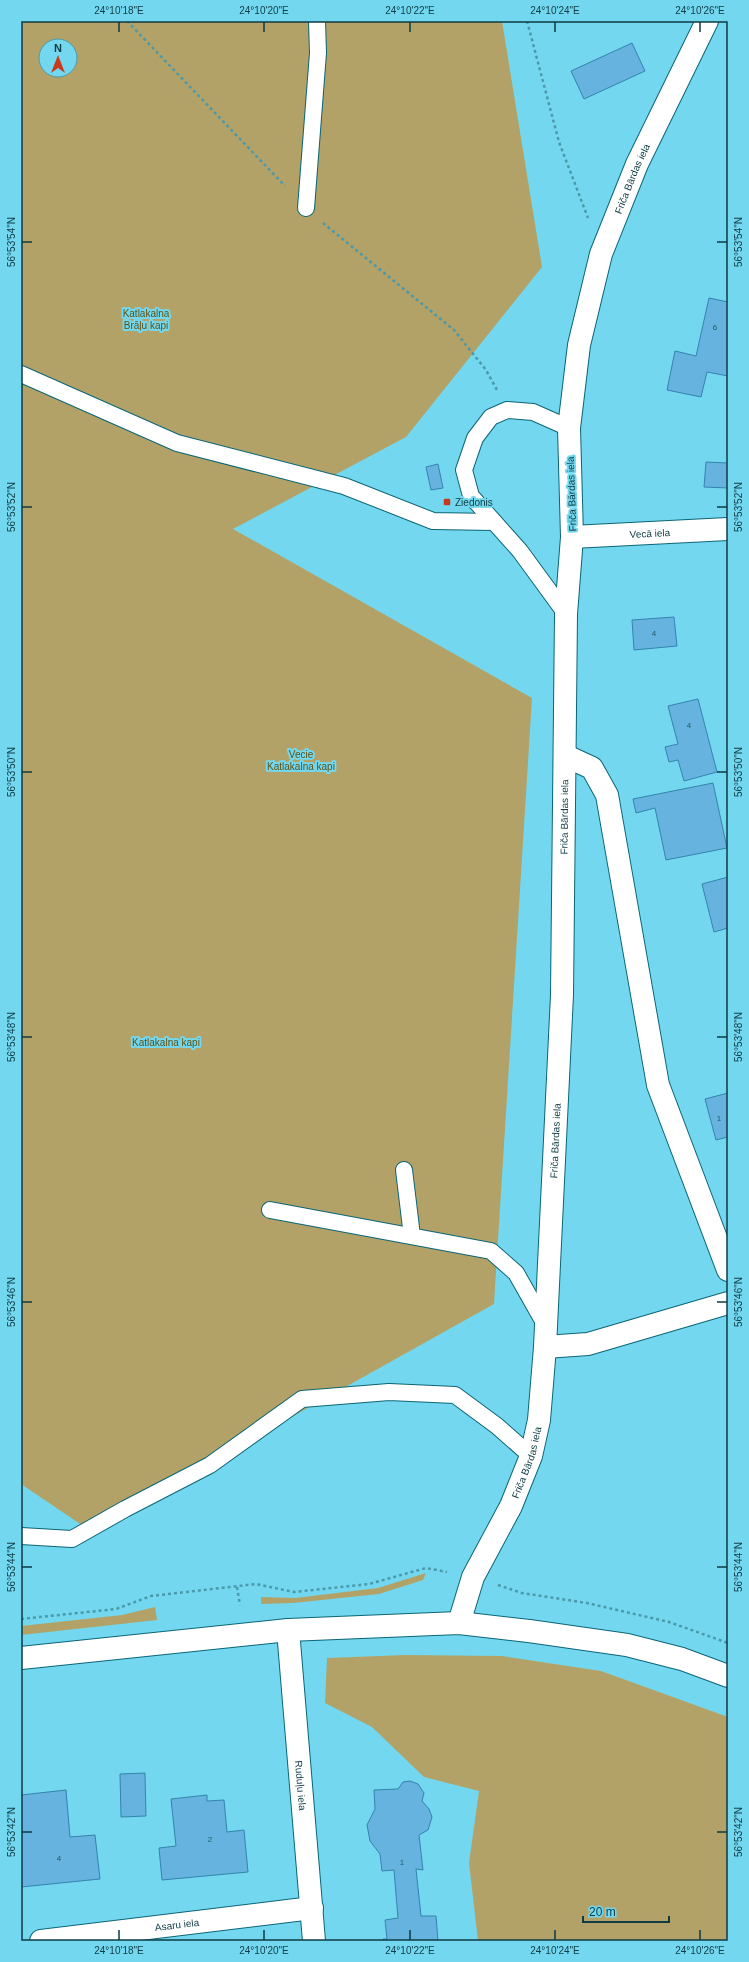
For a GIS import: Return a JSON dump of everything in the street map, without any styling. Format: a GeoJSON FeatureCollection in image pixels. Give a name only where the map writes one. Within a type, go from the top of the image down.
{"type":"FeatureCollection","features":[{"type":"Feature","properties":{"kind":"street","name":"Friča Bārdas iela"},"geometry":{"type":"LineString","coordinates":[[459,1623],[473,1577],[511,1506],[530,1456],[539,1420],[545,1347],[562,995],[566,756],[566,614],[572,537],[569,428],[579,345],[601,254],[637,164],[707,21]]}},
{"type":"Feature","properties":{"kind":"street","name":"Vecā iela"},"geometry":{"type":"LineString","coordinates":[[572,537],[728,529]]}},
{"type":"Feature","properties":{"kind":"street"},"geometry":{"type":"LineString","coordinates":[[566,756],[592,768],[606,795],[658,1085],[728,1270]]}},
{"type":"Feature","properties":{"kind":"street"},"geometry":{"type":"LineString","coordinates":[[545,1347],[588,1344],[728,1303]]}},
{"type":"Feature","properties":{"kind":"street"},"geometry":{"type":"LineString","coordinates":[[21,1658],[288,1630],[459,1623],[627,1645],[682,1659],[728,1676]]}},
{"type":"Feature","properties":{"kind":"street","name":"Ruduļu iela"},"geometry":{"type":"LineString","coordinates":[[288,1630],[314,1941]]}},
{"type":"Feature","properties":{"kind":"street","name":"Asaru iela"},"geometry":{"type":"LineString","coordinates":[[42,1941],[312,1908]]}},
{"type":"Feature","properties":{"kind":"lane"},"geometry":{"type":"LineString","coordinates":[[306,208],[318,53],[317,21]]}},
{"type":"Feature","properties":{"kind":"lane"},"geometry":{"type":"LineString","coordinates":[[21,374],[177,443],[344,486],[433,521],[494,522]]}},
{"type":"Feature","properties":{"kind":"lane"},"geometry":{"type":"LineString","coordinates":[[566,614],[520,550],[471,496],[464,470],[475,438],[491,417],[507,410],[533,412],[569,428]]}},
{"type":"Feature","properties":{"kind":"lane"},"geometry":{"type":"LineString","coordinates":[[404,1170],[412,1236]]}},
{"type":"Feature","properties":{"kind":"lane"},"geometry":{"type":"LineString","coordinates":[[270,1210],[491,1251],[516,1273],[546,1326]]}},
{"type":"Feature","properties":{"kind":"lane"},"geometry":{"type":"LineString","coordinates":[[21,1536],[72,1539],[125,1509],[210,1465],[302,1399],[389,1392],[455,1395],[497,1426],[530,1456]]}},
{"type":"Feature","properties":{"kind":"path"},"geometry":{"type":"LineString","coordinates":[[527,21],[559,142],[601,254]]}},
{"type":"Feature","properties":{"kind":"path"},"geometry":{"type":"LineString","coordinates":[[21,1619],[116,1609],[151,1596],[256,1584],[294,1592],[369,1584],[426,1568],[473,1577],[522,1593],[587,1603],[669,1622],[728,1643]]}},
{"type":"Feature","properties":{"kind":"path"},"geometry":{"type":"LineString","coordinates":[[237,1587],[240,1605]]}},
{"type":"Feature","properties":{"kind":"green space"},"geometry":{"type":"Polygon","coordinates":[[[21,21],[502,21],[542,267],[406,437],[233,529],[532,698],[494,1304],[89,1530],[21,1484],[21,21]]]}},
{"type":"Feature","properties":{"kind":"green space"},"geometry":{"type":"Polygon","coordinates":[[[426,1573],[423,1580],[379,1594],[293,1603],[261,1604],[261,1597],[295,1598],[378,1588],[426,1573]]]}},
{"type":"Feature","properties":{"kind":"green space"},"geometry":{"type":"Polygon","coordinates":[[[155,1607],[157,1620],[21,1635],[21,1626],[122,1615],[155,1607]]]}},
{"type":"Feature","properties":{"kind":"green space"},"geometry":{"type":"Polygon","coordinates":[[[405,1655],[502,1656],[601,1671],[728,1717],[728,1941],[478,1941],[469,1863],[479,1791],[424,1777],[372,1727],[325,1703],[327,1658],[405,1655]]]}},
{"type":"Feature","properties":{"kind":"building"},"geometry":{"type":"Polygon","coordinates":[[[632,43],[645,71],[584,99],[571,71],[632,43]]]}},
{"type":"Feature","properties":{"kind":"building"},"geometry":{"type":"Polygon","coordinates":[[[709,298],[728,302],[728,376],[707,372],[701,397],[667,390],[675,351],[696,356],[709,298]]]}},
{"type":"Feature","properties":{"kind":"building"},"geometry":{"type":"Polygon","coordinates":[[[706,462],[728,463],[728,488],[704,487],[706,462]]]}},
{"type":"Feature","properties":{"kind":"building"},"geometry":{"type":"Polygon","coordinates":[[[438,464],[443,488],[431,490],[426,467],[438,464]]]}},
{"type":"Feature","properties":{"kind":"building"},"geometry":{"type":"Polygon","coordinates":[[[674,617],[677,646],[634,650],[632,620],[674,617]]]}},
{"type":"Feature","properties":{"kind":"building"},"geometry":{"type":"Polygon","coordinates":[[[698,699],[717,772],[684,781],[678,760],[669,762],[665,747],[678,744],[668,706],[698,699]]]}},
{"type":"Feature","properties":{"kind":"building"},"geometry":{"type":"Polygon","coordinates":[[[713,783],[727,848],[666,860],[655,808],[636,813],[633,799],[713,783]]]}},
{"type":"Feature","properties":{"kind":"building"},"geometry":{"type":"Polygon","coordinates":[[[728,877],[728,928],[714,932],[702,884],[728,877]]]}},
{"type":"Feature","properties":{"kind":"building"},"geometry":{"type":"Polygon","coordinates":[[[728,1093],[728,1137],[716,1140],[705,1099],[728,1093]]]}},
{"type":"Feature","properties":{"kind":"building"},"geometry":{"type":"Polygon","coordinates":[[[145,1773],[146,1816],[121,1817],[120,1774],[145,1773]]]}},
{"type":"Feature","properties":{"kind":"building"},"geometry":{"type":"Polygon","coordinates":[[[410,1781],[418,1784],[424,1793],[422,1801],[429,1809],[432,1817],[428,1830],[419,1835],[423,1870],[416,1869],[421,1916],[436,1916],[438,1941],[383,1941],[383,1939],[387,1939],[385,1920],[398,1918],[394,1870],[382,1871],[380,1854],[370,1841],[367,1825],[375,1809],[374,1790],[398,1789],[403,1782],[410,1781]]]}},
{"type":"Feature","properties":{"kind":"building"},"geometry":{"type":"Polygon","coordinates":[[[66,1790],[70,1837],[95,1835],[100,1879],[21,1887],[21,1795],[66,1790]]]}},
{"type":"Feature","properties":{"kind":"building"},"geometry":{"type":"Polygon","coordinates":[[[207,1795],[207,1801],[224,1800],[227,1832],[244,1830],[248,1872],[162,1880],[159,1848],[176,1846],[171,1799],[207,1795]]]}},
{"type":"Feature","properties":{"kind":"place","name":"Ziedonis"},"geometry":{"type":"Point","coordinates":[447,502]}},
{"type":"Feature","properties":{"kind":"park label","name":"Katlakalna Brāļu kapi"},"geometry":{"type":"Point","coordinates":[146,318]}},
{"type":"Feature","properties":{"kind":"park label","name":"Vecie Katlakalna kapi"},"geometry":{"type":"Point","coordinates":[301,760]}},
{"type":"Feature","properties":{"kind":"park label","name":"Katlakalna kapi"},"geometry":{"type":"Point","coordinates":[166,1042]}}]}
